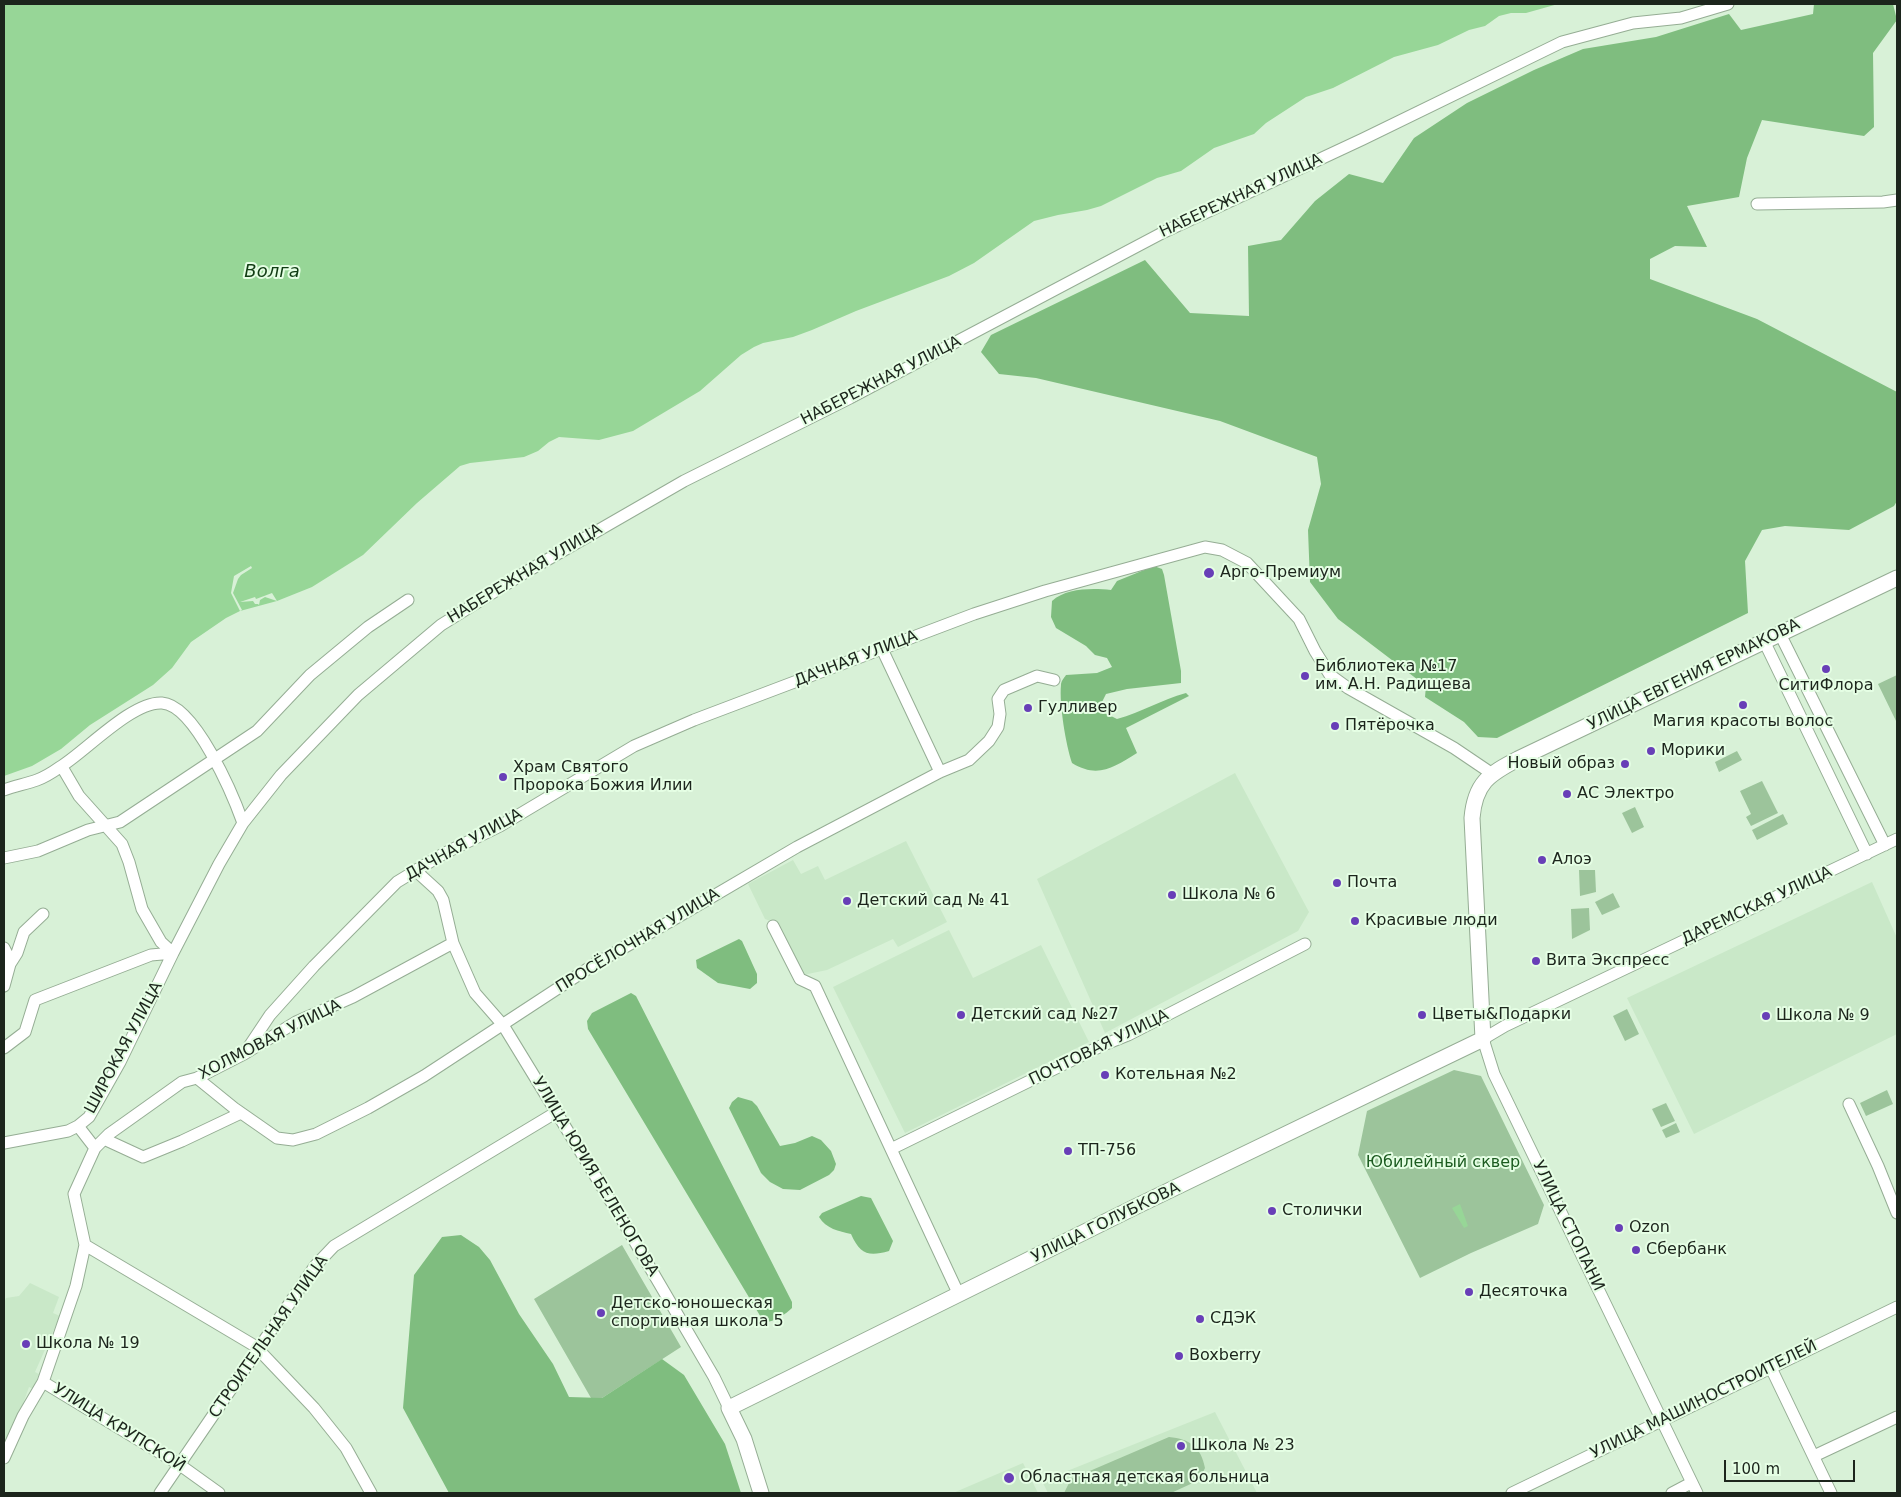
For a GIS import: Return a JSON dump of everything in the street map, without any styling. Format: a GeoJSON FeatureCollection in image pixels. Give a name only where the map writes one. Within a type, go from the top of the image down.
{"type":"FeatureCollection","features":[{"type":"Feature","properties":{"kind":"main road","name":"УЛИЦА ЕВГЕНИЯ ЕРМАКОВА"},"geometry":{"type":"LineString","coordinates":[[1491,773],[1518,758],[1897,578]]}},
{"type":"Feature","properties":{"kind":"main road","name":"УЛИЦА СТОПАНИ"},"geometry":{"type":"LineString","coordinates":[[1483,1039],[1472,818],[1473,806],[1478,792],[1491,773]]}},
{"type":"Feature","properties":{"kind":"main road","name":"УЛИЦА ГОЛУБКОВА"},"geometry":{"type":"LineString","coordinates":[[729,1408],[1350,1102],[1483,1039]]}},
{"type":"Feature","properties":{"kind":"main road","name":"УЛИЦА ЮРИЯ БЕЛЕНОГОВА"},"geometry":{"type":"LineString","coordinates":[[729,1408],[744,1439],[761,1493]]}},
{"type":"Feature","properties":{"kind":"street","name":"НАБЕРЕЖНАЯ УЛИЦА"},"geometry":{"type":"LineString","coordinates":[[172,953],[218,864],[243,823],[281,775],[358,695],[441,625],[526,572],[684,481],[850,398],[1164,232],[1363,139],[1562,42],[1633,22],[1681,18],[1728,4]]}},
{"type":"Feature","properties":{"kind":"street"},"geometry":{"type":"LineString","coordinates":[[1757,204],[1883,202],[1897,200]]}},
{"type":"Feature","properties":{"kind":"street","name":"ДАЧНАЯ УЛИЦА"},"geometry":{"type":"LineString","coordinates":[[244,1054],[270,1015],[314,966],[397,882],[443,854],[500,826],[634,746],[694,720],[974,614],[1045,591],[1205,547],[1222,550],[1247,563],[1299,619],[1330,675],[1348,688],[1471,758],[1491,773]]}},
{"type":"Feature","properties":{"kind":"street"},"geometry":{"type":"LineString","coordinates":[[4,858],[38,851],[88,830],[120,822],[257,731],[310,675],[368,627],[408,600]]}},
{"type":"Feature","properties":{"kind":"street"},"geometry":{"type":"LineString","coordinates":[[1780,634],[1885,845]]}},
{"type":"Feature","properties":{"kind":"street"},"geometry":{"type":"LineString","coordinates":[[1764,641],[1867,854]]}},
{"type":"Feature","properties":{"kind":"street"},"geometry":{"type":"LineString","coordinates":[[882,649],[940,772]]}},
{"type":"Feature","properties":{"kind":"street","name":"ПРОСЁЛОЧНАЯ УЛИЦА"},"geometry":{"type":"LineString","coordinates":[[197,1078],[241,1113],[277,1138],[293,1140],[316,1134],[368,1108],[424,1076],[595,964],[797,847],[940,772],[969,760],[989,741],[998,727],[1000,714],[998,699],[1004,690],[1037,676],[1054,680]]}},
{"type":"Feature","properties":{"kind":"street"},"geometry":{"type":"LineString","coordinates":[[4,790],[36,780],[62,766],[102,733],[132,714],[149,705],[162,703],[171,705],[184,716],[204,741],[234,797],[243,823]]}},
{"type":"Feature","properties":{"kind":"street"},"geometry":{"type":"LineString","coordinates":[[62,766],[79,796],[122,844],[142,909],[161,942],[172,953]]}},
{"type":"Feature","properties":{"kind":"street","name":"ДАРЕМСКАЯ УЛИЦА"},"geometry":{"type":"LineString","coordinates":[[1483,1039],[1512,1022],[1897,840]]}},
{"type":"Feature","properties":{"kind":"street","name":"УЛИЦА ЮРИЯ БЕЛЕНОГОВА"},"geometry":{"type":"LineString","coordinates":[[415,870],[438,891],[443,900],[453,943],[475,993],[503,1025],[555,1113],[621,1218],[714,1377],[729,1408]]}},
{"type":"Feature","properties":{"kind":"street"},"geometry":{"type":"LineString","coordinates":[[4,986],[10,964],[17,953],[24,932],[43,914]]}},
{"type":"Feature","properties":{"kind":"street"},"geometry":{"type":"LineString","coordinates":[[773,926],[800,979],[815,986],[959,1295]]}},
{"type":"Feature","properties":{"kind":"street","name":"ХОЛМОВАЯ УЛИЦА"},"geometry":{"type":"LineString","coordinates":[[95,1148],[109,1134],[182,1082],[197,1078],[244,1054],[296,1022],[353,997],[453,943]]}},
{"type":"Feature","properties":{"kind":"street","name":"ПОЧТОВАЯ УЛИЦА"},"geometry":{"type":"LineString","coordinates":[[891,1149],[1101,1046],[1128,1035],[1305,944]]}},
{"type":"Feature","properties":{"kind":"street"},"geometry":{"type":"LineString","coordinates":[[4,948],[10,964]]}},
{"type":"Feature","properties":{"kind":"street"},"geometry":{"type":"LineString","coordinates":[[4,1048],[25,1032],[35,1000],[151,955],[172,953]]}},
{"type":"Feature","properties":{"kind":"street","name":"ШИРОКАЯ УЛИЦА"},"geometry":{"type":"LineString","coordinates":[[4,1143],[68,1131],[90,1117],[144,1015],[172,953]]}},
{"type":"Feature","properties":{"kind":"street","name":"УЛИЦА СТОПАНИ"},"geometry":{"type":"LineString","coordinates":[[1483,1039],[1494,1074],[1694,1488]]}},
{"type":"Feature","properties":{"kind":"street"},"geometry":{"type":"LineString","coordinates":[[1849,1104],[1878,1166],[1897,1213]]}},
{"type":"Feature","properties":{"kind":"street"},"geometry":{"type":"LineString","coordinates":[[104,1139],[143,1157],[241,1113]]}},
{"type":"Feature","properties":{"kind":"street","name":"СТРОИТЕЛЬНАЯ УЛИЦА"},"geometry":{"type":"LineString","coordinates":[[160,1493],[258,1348],[316,1266],[334,1246],[555,1113]]}},
{"type":"Feature","properties":{"kind":"street"},"geometry":{"type":"LineString","coordinates":[[4,1458],[23,1416],[43,1382],[73,1294],[85,1245],[74,1194],[95,1148],[78,1126]]}},
{"type":"Feature","properties":{"kind":"street"},"geometry":{"type":"LineString","coordinates":[[85,1245],[258,1348],[314,1408],[346,1448],[371,1493]]}},
{"type":"Feature","properties":{"kind":"street","name":"УЛИЦА МАШИНОСТРОИТЕЛЕЙ"},"geometry":{"type":"LineString","coordinates":[[1512,1493],[1897,1307]]}},
{"type":"Feature","properties":{"kind":"street"},"geometry":{"type":"LineString","coordinates":[[1770,1368],[1831,1493]]}},
{"type":"Feature","properties":{"kind":"street","name":"УЛИЦА КРУПСКОЙ"},"geometry":{"type":"LineString","coordinates":[[43,1382],[180,1465],[219,1493]]}},
{"type":"Feature","properties":{"kind":"street"},"geometry":{"type":"LineString","coordinates":[[1814,1456],[1897,1417]]}},
{"type":"Feature","properties":{"kind":"street"},"geometry":{"type":"LineString","coordinates":[[1672,1493],[1694,1488]]}},
{"type":"Feature","properties":{"kind":"shaded area"},"geometry":{"type":"Polygon","coordinates":[[[1814,4],[1893,4],[1897,20],[1873,53],[1874,127],[1864,136],[1762,120],[1747,158],[1739,197],[1687,206],[1707,247],[1675,246],[1650,259],[1650,279],[1757,319],[1897,392],[1897,501],[1894,506],[1849,530],[1785,526],[1762,530],[1745,561],[1748,613],[1497,738],[1478,737],[1464,722],[1425,697],[1426,686],[1338,619],[1310,582],[1308,530],[1321,484],[1317,457],[1220,421],[1036,378],[999,374],[981,352],[991,335],[1145,260],[1190,313],[1249,316],[1248,246],[1281,240],[1315,201],[1349,174],[1383,183],[1414,138],[1467,103],[1534,70],[1583,49],[1656,37],[1729,14],[1741,30],[1813,14],[1814,4]]]}},
{"type":"Feature","properties":{"kind":"shaded area"},"geometry":{"type":"Polygon","coordinates":[[[1154,566],[1162,569],[1164,575],[1181,671],[1181,683],[1127,689],[1106,694],[1102,702],[1103,712],[1117,719],[1186,693],[1189,696],[1126,728],[1137,753],[1121,763],[1106,769],[1098,771],[1081,768],[1072,763],[1067,746],[1062,713],[1062,682],[1066,675],[1097,673],[1112,667],[1107,658],[1095,655],[1086,646],[1056,628],[1051,617],[1052,601],[1072,591],[1088,589],[1111,590],[1117,581],[1154,566]]]}},
{"type":"Feature","properties":{"kind":"shaded area","name":"Школа № 6"},"geometry":{"type":"Polygon","coordinates":[[[1235,773],[1309,912],[1298,931],[1105,1033],[1037,879],[1235,773]]]}},
{"type":"Feature","properties":{"kind":"shaded area","name":"Детский сад № 41"},"geometry":{"type":"Polygon","coordinates":[[[906,841],[947,922],[898,947],[893,939],[827,970],[803,975],[778,924],[765,919],[748,884],[793,860],[801,874],[818,866],[825,880],[906,841]]]}},
{"type":"Feature","properties":{"kind":"shaded area","name":"Школа № 9"},"geometry":{"type":"Polygon","coordinates":[[[1872,882],[1897,938],[1897,1034],[1694,1134],[1627,998],[1872,882]]]}},
{"type":"Feature","properties":{"kind":"shaded area","name":"Детский сад №27"},"geometry":{"type":"Polygon","coordinates":[[[949,930],[973,978],[1041,945],[1089,1042],[905,1133],[833,987],[949,930]]]}},
{"type":"Feature","properties":{"kind":"shaded area"},"geometry":{"type":"Polygon","coordinates":[[[739,939],[742,941],[757,974],[757,983],[750,989],[718,983],[697,968],[696,960],[739,939]]]}},
{"type":"Feature","properties":{"kind":"shaded area"},"geometry":{"type":"Polygon","coordinates":[[[631,993],[636,996],[792,1302],[792,1308],[776,1319],[765,1322],[762,1319],[588,1029],[587,1021],[592,1013],[631,993]]]}},
{"type":"Feature","properties":{"kind":"shaded area"},"geometry":{"type":"Polygon","coordinates":[[[738,1097],[752,1101],[757,1106],[780,1146],[795,1143],[812,1136],[821,1140],[831,1151],[836,1164],[834,1170],[829,1175],[800,1190],[783,1189],[770,1182],[761,1173],[729,1108],[738,1097]]]}},
{"type":"Feature","properties":{"kind":"shaded area"},"geometry":{"type":"Polygon","coordinates":[[[861,1196],[871,1198],[893,1241],[889,1251],[870,1254],[861,1250],[851,1234],[829,1227],[819,1217],[822,1213],[861,1196]]]}},
{"type":"Feature","properties":{"kind":"shaded area"},"geometry":{"type":"Polygon","coordinates":[[[461,1235],[479,1247],[490,1260],[519,1314],[553,1364],[569,1397],[602,1398],[662,1359],[684,1375],[725,1444],[741,1493],[449,1493],[403,1408],[414,1275],[442,1237],[461,1235]]]}},
{"type":"Feature","properties":{"kind":"shaded area","name":"Школа № 19"},"geometry":{"type":"Polygon","coordinates":[[[30,1283],[59,1297],[53,1313],[60,1316],[35,1372],[39,1374],[33,1389],[29,1387],[4,1448],[4,1303],[6,1298],[19,1296],[30,1283]]]}},
{"type":"Feature","properties":{"kind":"shaded area","name":"Школа № 23"},"geometry":{"type":"Polygon","coordinates":[[[1215,1412],[1257,1493],[1048,1493],[1042,1481],[1215,1412]]]}},
{"type":"Feature","properties":{"kind":"shaded area","name":"Областная детская больница"},"geometry":{"type":"Polygon","coordinates":[[[1023,1463],[1038,1493],[953,1493],[1023,1463]]]}},
{"type":"Feature","properties":{"kind":"green space"},"geometry":{"type":"Polygon","coordinates":[[[1897,675],[1897,723],[1878,684],[1897,675]]]}},
{"type":"Feature","properties":{"kind":"green space"},"geometry":{"type":"Polygon","coordinates":[[[1737,751],[1742,760],[1719,772],[1715,762],[1737,751]]]}},
{"type":"Feature","properties":{"kind":"green space"},"geometry":{"type":"Polygon","coordinates":[[[1762,781],[1778,813],[1751,826],[1746,817],[1751,814],[1740,791],[1762,781]]]}},
{"type":"Feature","properties":{"kind":"green space"},"geometry":{"type":"Polygon","coordinates":[[[1635,807],[1644,827],[1632,833],[1622,813],[1635,807]]]}},
{"type":"Feature","properties":{"kind":"green space"},"geometry":{"type":"Polygon","coordinates":[[[1783,814],[1788,824],[1757,840],[1752,830],[1783,814]]]}},
{"type":"Feature","properties":{"kind":"green space"},"geometry":{"type":"Polygon","coordinates":[[[1579,870],[1595,870],[1596,892],[1580,896],[1579,870]]]}},
{"type":"Feature","properties":{"kind":"green space"},"geometry":{"type":"Polygon","coordinates":[[[1613,893],[1620,907],[1602,915],[1595,902],[1613,893]]]}},
{"type":"Feature","properties":{"kind":"green space"},"geometry":{"type":"Polygon","coordinates":[[[1589,908],[1590,930],[1572,939],[1571,909],[1589,908]]]}},
{"type":"Feature","properties":{"kind":"green space"},"geometry":{"type":"Polygon","coordinates":[[[1627,1009],[1639,1034],[1625,1041],[1613,1016],[1627,1009]]]}},
{"type":"Feature","properties":{"kind":"green space","name":"Юбилейный сквер"},"geometry":{"type":"Polygon","coordinates":[[[1454,1070],[1481,1076],[1544,1205],[1538,1224],[1471,1253],[1420,1278],[1358,1155],[1367,1111],[1454,1070]]]}},
{"type":"Feature","properties":{"kind":"green space"},"geometry":{"type":"Polygon","coordinates":[[[1887,1090],[1893,1104],[1866,1116],[1860,1103],[1887,1090]]]}},
{"type":"Feature","properties":{"kind":"green space"},"geometry":{"type":"Polygon","coordinates":[[[1666,1103],[1675,1121],[1661,1127],[1652,1109],[1666,1103]]]}},
{"type":"Feature","properties":{"kind":"green space"},"geometry":{"type":"Polygon","coordinates":[[[1676,1123],[1680,1132],[1666,1138],[1662,1130],[1676,1123]]]}},
{"type":"Feature","properties":{"kind":"green space","name":"Детско-юношеская спортивная школа 5"},"geometry":{"type":"Polygon","coordinates":[[[622,1245],[681,1347],[602,1398],[591,1398],[534,1299],[622,1245]]]}},
{"type":"Feature","properties":{"kind":"green space"},"geometry":{"type":"Polygon","coordinates":[[[1169,1437],[1189,1442],[1201,1455],[1205,1468],[1200,1478],[1195,1482],[1171,1493],[1064,1493],[1071,1479],[1169,1437]]]}},
{"type":"Feature","properties":{"kind":"water","name":"Волга"},"geometry":{"type":"Polygon","coordinates":[[[4,4],[1558,4],[1526,13],[1511,13],[1499,16],[1485,26],[1469,30],[1438,45],[1394,57],[1333,88],[1306,97],[1266,123],[1254,134],[1214,148],[1181,171],[1157,178],[1101,206],[1034,221],[974,263],[949,276],[793,337],[763,343],[754,347],[741,355],[700,391],[633,431],[599,440],[559,437],[538,451],[524,457],[470,463],[460,466],[417,503],[363,555],[312,587],[277,601],[240,611],[226,618],[191,642],[172,668],[153,685],[90,725],[61,749],[32,766],[4,776],[4,4]]]}},
{"type":"Feature","properties":{"kind":"water"},"geometry":{"type":"Polygon","coordinates":[[[1460,1204],[1468,1226],[1464,1228],[1452,1208],[1460,1204]]]}},
{"type":"Feature","properties":{"kind":"pier"},"geometry":{"type":"Polygon","coordinates":[[[251,566],[252,568],[238,579],[233,593],[242,610],[240,611],[231,593],[234,576],[251,566]]]}},
{"type":"Feature","properties":{"kind":"pier"},"geometry":{"type":"Polygon","coordinates":[[[272,593],[277,601],[265,597],[260,600],[259,605],[253,601],[240,602],[255,597],[256,599],[272,593]]]}},
{"type":"Feature","properties":{"kind":"place","name":"Арго-Премиум"},"geometry":{"type":"Point","coordinates":[1209,573]}},
{"type":"Feature","properties":{"kind":"place","name":"СитиФлора"},"geometry":{"type":"Point","coordinates":[1826,669]}},
{"type":"Feature","properties":{"kind":"place","name":"Библиотека №17 им. А.Н. Радищева"},"geometry":{"type":"Point","coordinates":[1305,676]}},
{"type":"Feature","properties":{"kind":"place","name":"Магия красоты волос"},"geometry":{"type":"Point","coordinates":[1743,705]}},
{"type":"Feature","properties":{"kind":"place","name":"Гулливер"},"geometry":{"type":"Point","coordinates":[1028,708]}},
{"type":"Feature","properties":{"kind":"place","name":"Пятёрочка"},"geometry":{"type":"Point","coordinates":[1335,726]}},
{"type":"Feature","properties":{"kind":"place","name":"Морики"},"geometry":{"type":"Point","coordinates":[1651,751]}},
{"type":"Feature","properties":{"kind":"place","name":"Новый образ"},"geometry":{"type":"Point","coordinates":[1625,764]}},
{"type":"Feature","properties":{"kind":"place","name":"Храм Святого Пророка Божия Илии"},"geometry":{"type":"Point","coordinates":[503,777]}},
{"type":"Feature","properties":{"kind":"place","name":"АС Электро"},"geometry":{"type":"Point","coordinates":[1567,794]}},
{"type":"Feature","properties":{"kind":"place","name":"Алоэ"},"geometry":{"type":"Point","coordinates":[1542,860]}},
{"type":"Feature","properties":{"kind":"place","name":"Почта"},"geometry":{"type":"Point","coordinates":[1337,883]}},
{"type":"Feature","properties":{"kind":"place","name":"Школа № 6"},"geometry":{"type":"Point","coordinates":[1172,895]}},
{"type":"Feature","properties":{"kind":"place","name":"Детский сад № 41"},"geometry":{"type":"Point","coordinates":[847,901]}},
{"type":"Feature","properties":{"kind":"place","name":"Красивые люди"},"geometry":{"type":"Point","coordinates":[1355,921]}},
{"type":"Feature","properties":{"kind":"place","name":"Вита Экспресс"},"geometry":{"type":"Point","coordinates":[1536,961]}},
{"type":"Feature","properties":{"kind":"place","name":"Детский сад №27"},"geometry":{"type":"Point","coordinates":[961,1015]}},
{"type":"Feature","properties":{"kind":"place","name":"Цветы&Подарки"},"geometry":{"type":"Point","coordinates":[1422,1015]}},
{"type":"Feature","properties":{"kind":"place","name":"Школа № 9"},"geometry":{"type":"Point","coordinates":[1766,1016]}},
{"type":"Feature","properties":{"kind":"place","name":"Котельная №2"},"geometry":{"type":"Point","coordinates":[1105,1075]}},
{"type":"Feature","properties":{"kind":"place","name":"ТП-756"},"geometry":{"type":"Point","coordinates":[1068,1151]}},
{"type":"Feature","properties":{"kind":"place","name":"Столички"},"geometry":{"type":"Point","coordinates":[1272,1211]}},
{"type":"Feature","properties":{"kind":"place","name":"Ozon"},"geometry":{"type":"Point","coordinates":[1619,1228]}},
{"type":"Feature","properties":{"kind":"place","name":"Сбербанк"},"geometry":{"type":"Point","coordinates":[1636,1250]}},
{"type":"Feature","properties":{"kind":"place","name":"Десяточка"},"geometry":{"type":"Point","coordinates":[1469,1292]}},
{"type":"Feature","properties":{"kind":"place","name":"Детско-юношеская спортивная школа 5"},"geometry":{"type":"Point","coordinates":[601,1313]}},
{"type":"Feature","properties":{"kind":"place","name":"СДЭК"},"geometry":{"type":"Point","coordinates":[1200,1319]}},
{"type":"Feature","properties":{"kind":"place","name":"Школа № 19"},"geometry":{"type":"Point","coordinates":[26,1344]}},
{"type":"Feature","properties":{"kind":"place","name":"Boxberry"},"geometry":{"type":"Point","coordinates":[1179,1356]}},
{"type":"Feature","properties":{"kind":"place","name":"Школа № 23"},"geometry":{"type":"Point","coordinates":[1181,1446]}},
{"type":"Feature","properties":{"kind":"place","name":"Областная детская больница"},"geometry":{"type":"Point","coordinates":[1009,1478]}}]}
